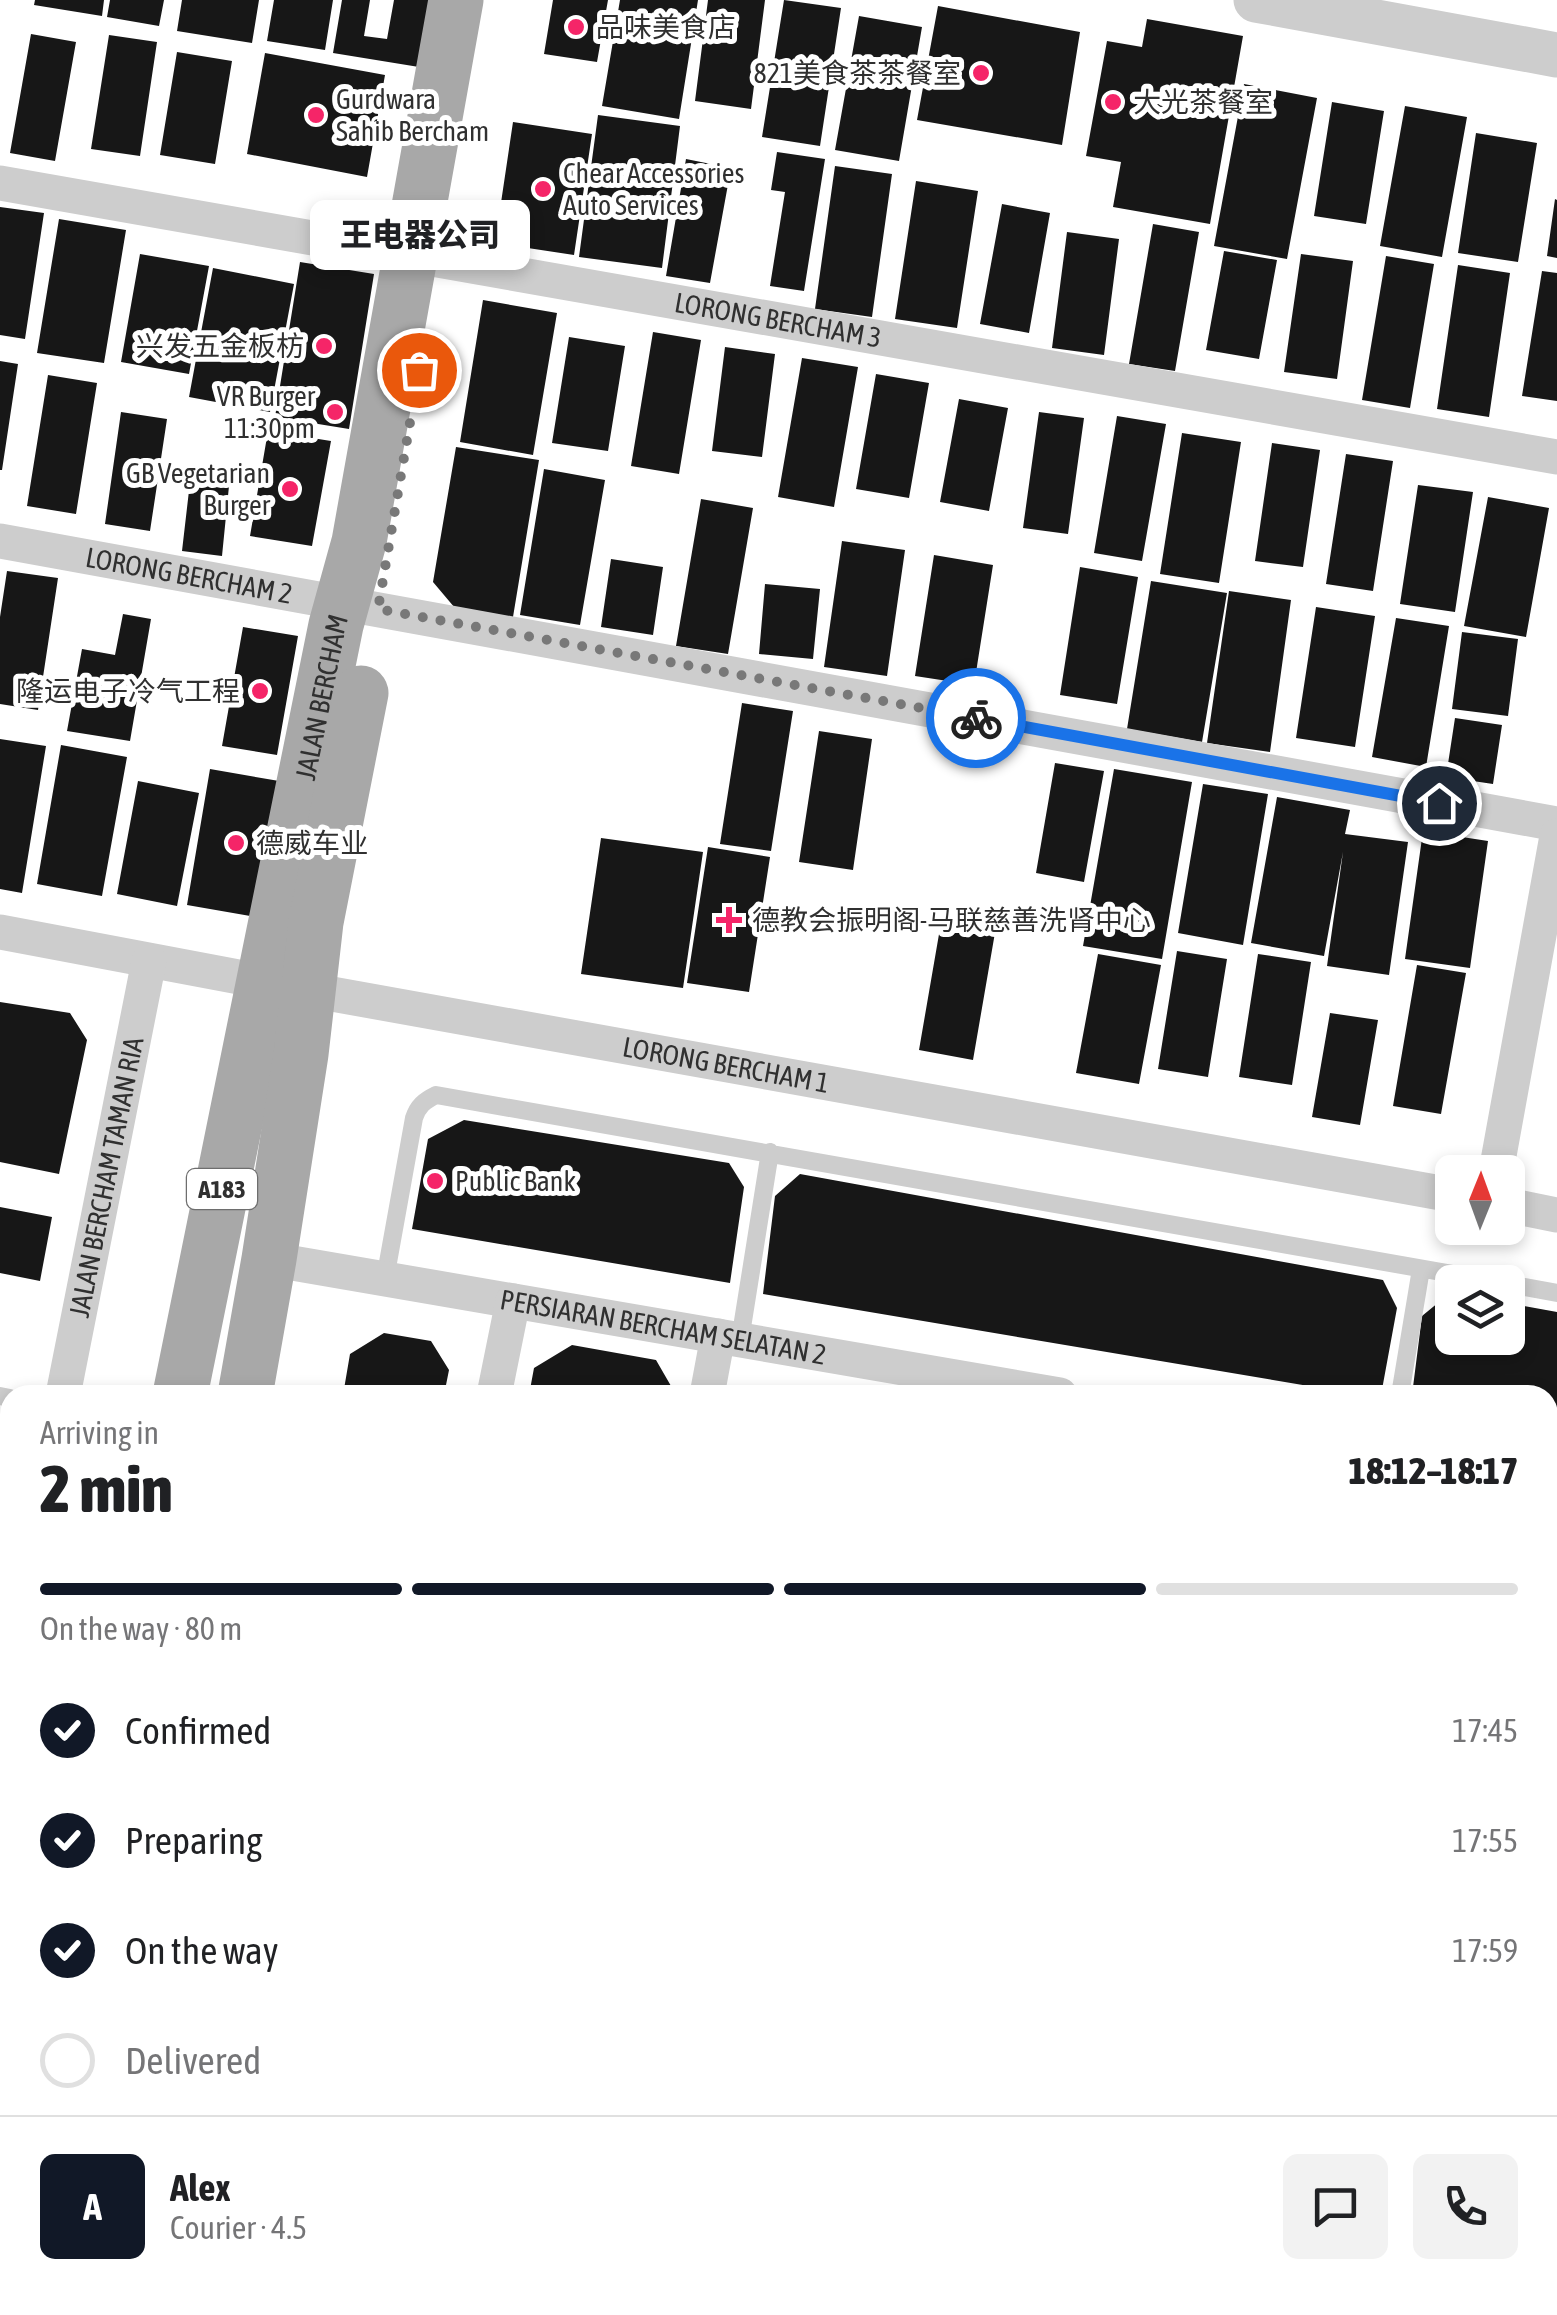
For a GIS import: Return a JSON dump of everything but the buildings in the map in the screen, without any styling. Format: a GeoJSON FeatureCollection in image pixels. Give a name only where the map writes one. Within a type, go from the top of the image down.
{"type":"FeatureCollection","features":[{"type":"Feature","properties":{"kind":"main road","name":"JALAN BERCHAM"},"geometry":{"type":"LineString","coordinates":[[425,257],[456,0]]}},
{"type":"Feature","properties":{"kind":"main road","name":"JALAN BERCHAM"},"geometry":{"type":"LineString","coordinates":[[183,1385],[286,986],[316,922],[360,606],[425,257],[484,0]]}},
{"type":"Feature","properties":{"kind":"main road","name":"JALAN BERCHAM"},"geometry":{"type":"LineString","coordinates":[[247,1385],[302,1054],[286,986]]}},
{"type":"Feature","properties":{"kind":"street"},"geometry":{"type":"LineString","coordinates":[[1256,0],[1557,55]]}},
{"type":"Feature","properties":{"kind":"street","name":"LORONG BERCHAM 3"},"geometry":{"type":"LineString","coordinates":[[0,183],[1557,457]]}},
{"type":"Feature","properties":{"kind":"street","name":"LORONG BERCHAM 2"},"geometry":{"type":"LineString","coordinates":[[0,541],[1557,824]]}},
{"type":"Feature","properties":{"kind":"street"},"geometry":{"type":"LineString","coordinates":[[1499,1155],[1557,836]]}},
{"type":"Feature","properties":{"kind":"street","name":"LORONG BERCHAM 1"},"geometry":{"type":"LineString","coordinates":[[0,932],[1435,1193]]}},
{"type":"Feature","properties":{"kind":"street","name":"JALAN BERCHAM TAMAN RIA"},"geometry":{"type":"LineString","coordinates":[[65,1385],[149,961]]}},
{"type":"Feature","properties":{"kind":"street"},"geometry":{"type":"LineString","coordinates":[[1525,1209],[1557,1215]]}},
{"type":"Feature","properties":{"kind":"street","name":"PERSIARAN BERCHAM SELATAN 2"},"geometry":{"type":"LineString","coordinates":[[269,1259],[1002,1385]]}},
{"type":"Feature","properties":{"kind":"street"},"geometry":{"type":"LineString","coordinates":[[496,1385],[513,1300]]}},
{"type":"Feature","properties":{"kind":"street"},"geometry":{"type":"LineString","coordinates":[[711,1385],[729,1338]]}},
{"type":"Feature","properties":{"kind":"lane"},"geometry":{"type":"LineString","coordinates":[[385,1279],[414,1118],[425,1100],[436,1095],[1435,1271]]}},
{"type":"Feature","properties":{"kind":"lane"},"geometry":{"type":"LineString","coordinates":[[729,1338],[770,1152]]}},
{"type":"Feature","properties":{"kind":"lane"},"geometry":{"type":"LineString","coordinates":[[1402,1385],[1421,1269]]}},
{"type":"Feature","properties":{"kind":"lane"},"geometry":{"type":"LineString","coordinates":[[1525,1287],[1557,1293]]}},
{"type":"Feature","properties":{"kind":"way so far"},"geometry":{"type":"LineString","coordinates":[[419,370],[378,609],[976,718]]}},
{"type":"Feature","properties":{"kind":"place","name":"品味美食店"},"geometry":{"type":"Point","coordinates":[576,27]}},
{"type":"Feature","properties":{"kind":"place","name":"821美食茶茶餐室"},"geometry":{"type":"Point","coordinates":[981,73]}},
{"type":"Feature","properties":{"kind":"place","name":"大光茶餐室"},"geometry":{"type":"Point","coordinates":[1113,102]}},
{"type":"Feature","properties":{"kind":"place","name":"Gurdwara Sahib Bercham"},"geometry":{"type":"Point","coordinates":[316,115]}},
{"type":"Feature","properties":{"kind":"place","name":"Chear Accessories Auto Services"},"geometry":{"type":"Point","coordinates":[543,189]}},
{"type":"Feature","properties":{"kind":"place","name":"兴发五金板枋"},"geometry":{"type":"Point","coordinates":[324,346]}},
{"type":"Feature","properties":{"kind":"place","name":"王电器公司"},"geometry":{"type":"Point","coordinates":[419,370]}},
{"type":"Feature","properties":{"kind":"place","name":"VR Burger 11:30pm"},"geometry":{"type":"Point","coordinates":[335,412]}},
{"type":"Feature","properties":{"kind":"place","name":"GB Vegetarian Burger"},"geometry":{"type":"Point","coordinates":[290,489]}},
{"type":"Feature","properties":{"kind":"place","name":"隆运电子冷气工程"},"geometry":{"type":"Point","coordinates":[260,691]}},
{"type":"Feature","properties":{"kind":"place","name":"德威车业"},"geometry":{"type":"Point","coordinates":[236,843]}},
{"type":"Feature","properties":{"kind":"place","name":"德教会振明阁-马联慈善洗肾中心"},"geometry":{"type":"Point","coordinates":[729,920]}},
{"type":"Feature","properties":{"kind":"place","name":"Public Bank"},"geometry":{"type":"Point","coordinates":[435,1181]}},
{"type":"Feature","properties":{"kind":"route"},"geometry":{"type":"LineString","coordinates":[[976,718],[1439,803]]}}]}
